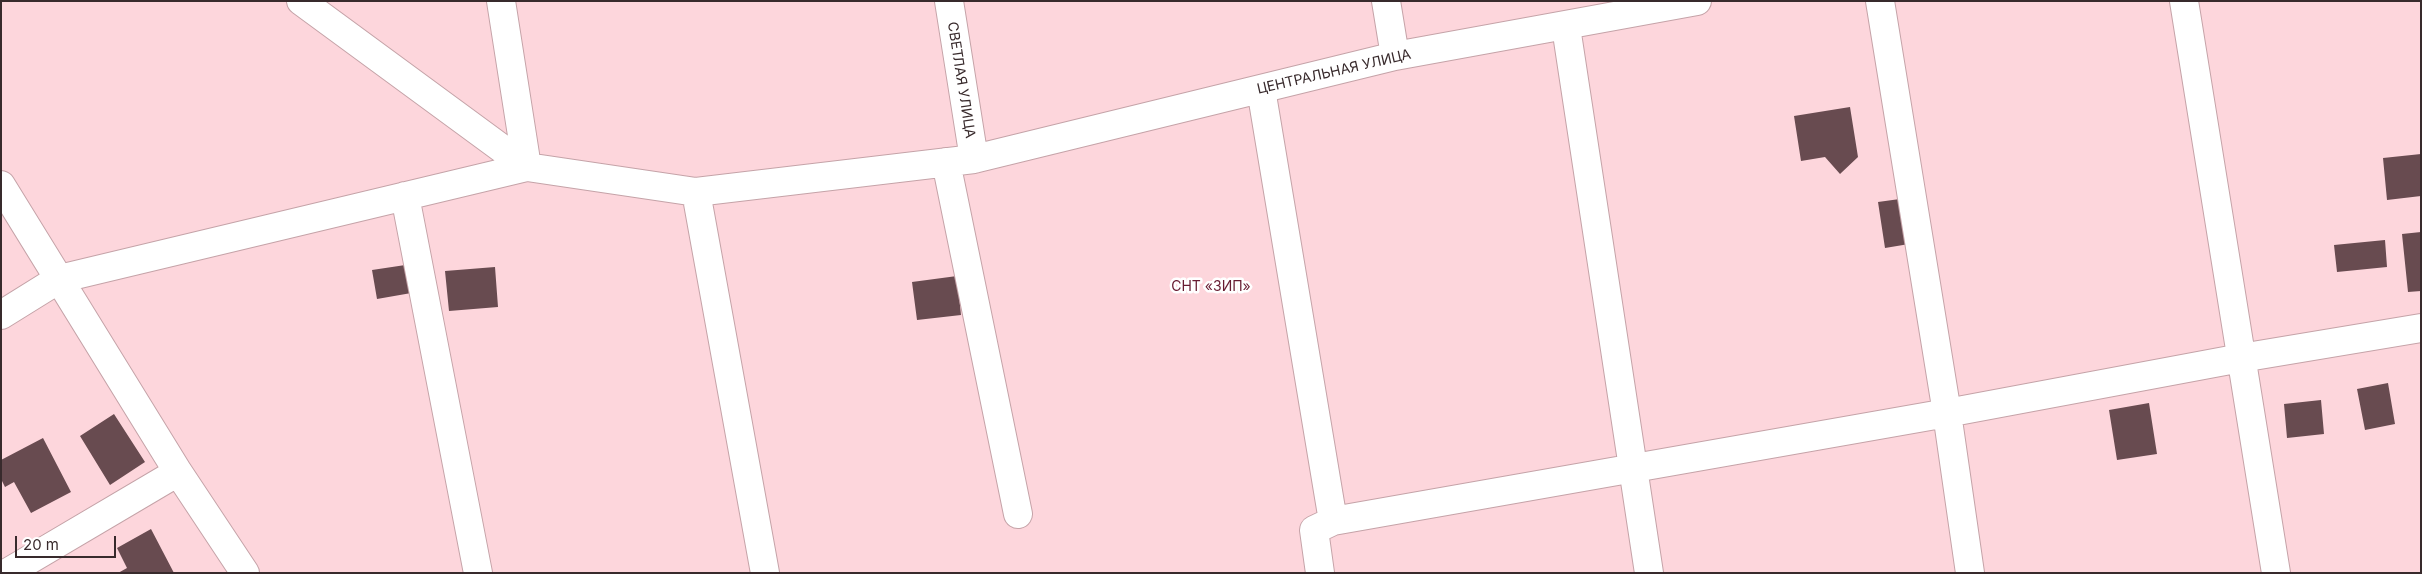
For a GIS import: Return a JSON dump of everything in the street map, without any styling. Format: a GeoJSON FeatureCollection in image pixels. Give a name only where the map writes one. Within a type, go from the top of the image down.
{"type":"FeatureCollection","features":[{"type":"Feature","properties":{"kind":"street"},"geometry":{"type":"LineString","coordinates":[[301,1],[527,167]]}},
{"type":"Feature","properties":{"kind":"street"},"geometry":{"type":"LineString","coordinates":[[501,1],[527,167]]}},
{"type":"Feature","properties":{"kind":"street","name":"СВЕТЛАЯ УЛИЦА"},"geometry":{"type":"LineString","coordinates":[[949,1],[974,159]]}},
{"type":"Feature","properties":{"kind":"street"},"geometry":{"type":"LineString","coordinates":[[1386,1],[1395,56]]}},
{"type":"Feature","properties":{"kind":"street","name":"ЦЕНТРАЛЬНАЯ УЛИЦА"},"geometry":{"type":"LineString","coordinates":[[527,167],[696,192],[974,159],[1395,56],[1566,27],[1697,1]]}},
{"type":"Feature","properties":{"kind":"street"},"geometry":{"type":"LineString","coordinates":[[1880,1],[1947,414],[1970,573]]}},
{"type":"Feature","properties":{"kind":"street"},"geometry":{"type":"LineString","coordinates":[[2184,1],[2276,573]]}},
{"type":"Feature","properties":{"kind":"street"},"geometry":{"type":"LineString","coordinates":[[1566,27],[1649,573]]}},
{"type":"Feature","properties":{"kind":"street"},"geometry":{"type":"LineString","coordinates":[[1261,89],[1333,520]]}},
{"type":"Feature","properties":{"kind":"street"},"geometry":{"type":"LineString","coordinates":[[946,162],[1018,514]]}},
{"type":"Feature","properties":{"kind":"street"},"geometry":{"type":"LineString","coordinates":[[1,315],[59,280],[527,167]]}},
{"type":"Feature","properties":{"kind":"street"},"geometry":{"type":"LineString","coordinates":[[1,185],[178,472],[245,573]]}},
{"type":"Feature","properties":{"kind":"street"},"geometry":{"type":"LineString","coordinates":[[696,192],[765,573]]}},
{"type":"Feature","properties":{"kind":"street"},"geometry":{"type":"LineString","coordinates":[[405,196],[478,573]]}},
{"type":"Feature","properties":{"kind":"street"},"geometry":{"type":"LineString","coordinates":[[1320,573],[1314,530],[1333,520],[1947,414],[2241,358],[2421,328]]}},
{"type":"Feature","properties":{"kind":"street"},"geometry":{"type":"LineString","coordinates":[[7,573],[178,472]]}},
{"type":"Feature","properties":{"kind":"green space","name":"СНТ «ЗИП»"},"geometry":{"type":"Polygon","coordinates":[[[1,1],[2421,1],[2421,573],[1,573],[1,1]]]}},
{"type":"Feature","properties":{"kind":"building"},"geometry":{"type":"Polygon","coordinates":[[[1850,107],[1858,157],[1840,174],[1825,157],[1801,161],[1794,116],[1850,107]]]}},
{"type":"Feature","properties":{"kind":"building"},"geometry":{"type":"Polygon","coordinates":[[[2421,154],[2421,196],[2387,200],[2383,158],[2421,154]]]}},
{"type":"Feature","properties":{"kind":"building"},"geometry":{"type":"Polygon","coordinates":[[[1907,198],[1915,243],[1885,248],[1878,202],[1907,198]]]}},
{"type":"Feature","properties":{"kind":"building"},"geometry":{"type":"Polygon","coordinates":[[[2421,232],[2421,291],[2408,292],[2402,234],[2421,232]]]}},
{"type":"Feature","properties":{"kind":"building"},"geometry":{"type":"Polygon","coordinates":[[[2385,240],[2387,267],[2337,272],[2334,245],[2385,240]]]}},
{"type":"Feature","properties":{"kind":"building"},"geometry":{"type":"Polygon","coordinates":[[[412,264],[417,292],[377,299],[372,270],[412,264]]]}},
{"type":"Feature","properties":{"kind":"building"},"geometry":{"type":"Polygon","coordinates":[[[495,267],[498,307],[449,311],[445,271],[495,267]]]}},
{"type":"Feature","properties":{"kind":"building"},"geometry":{"type":"Polygon","coordinates":[[[957,276],[961,315],[917,320],[912,282],[957,276]]]}},
{"type":"Feature","properties":{"kind":"building"},"geometry":{"type":"Polygon","coordinates":[[[2388,383],[2395,424],[2365,430],[2357,389],[2388,383]]]}},
{"type":"Feature","properties":{"kind":"building"},"geometry":{"type":"Polygon","coordinates":[[[2321,400],[2324,434],[2287,438],[2284,404],[2321,400]]]}},
{"type":"Feature","properties":{"kind":"building"},"geometry":{"type":"Polygon","coordinates":[[[2149,403],[2157,454],[2117,460],[2109,410],[2149,403]]]}},
{"type":"Feature","properties":{"kind":"building"},"geometry":{"type":"Polygon","coordinates":[[[114,414],[145,462],[110,485],[80,436],[114,414]]]}},
{"type":"Feature","properties":{"kind":"building"},"geometry":{"type":"Polygon","coordinates":[[[43,438],[71,492],[31,513],[14,482],[5,487],[1,479],[1,460],[43,438]]]}},
{"type":"Feature","properties":{"kind":"building"},"geometry":{"type":"Polygon","coordinates":[[[151,529],[174,573],[118,573],[127,568],[117,548],[151,529]]]}}]}
